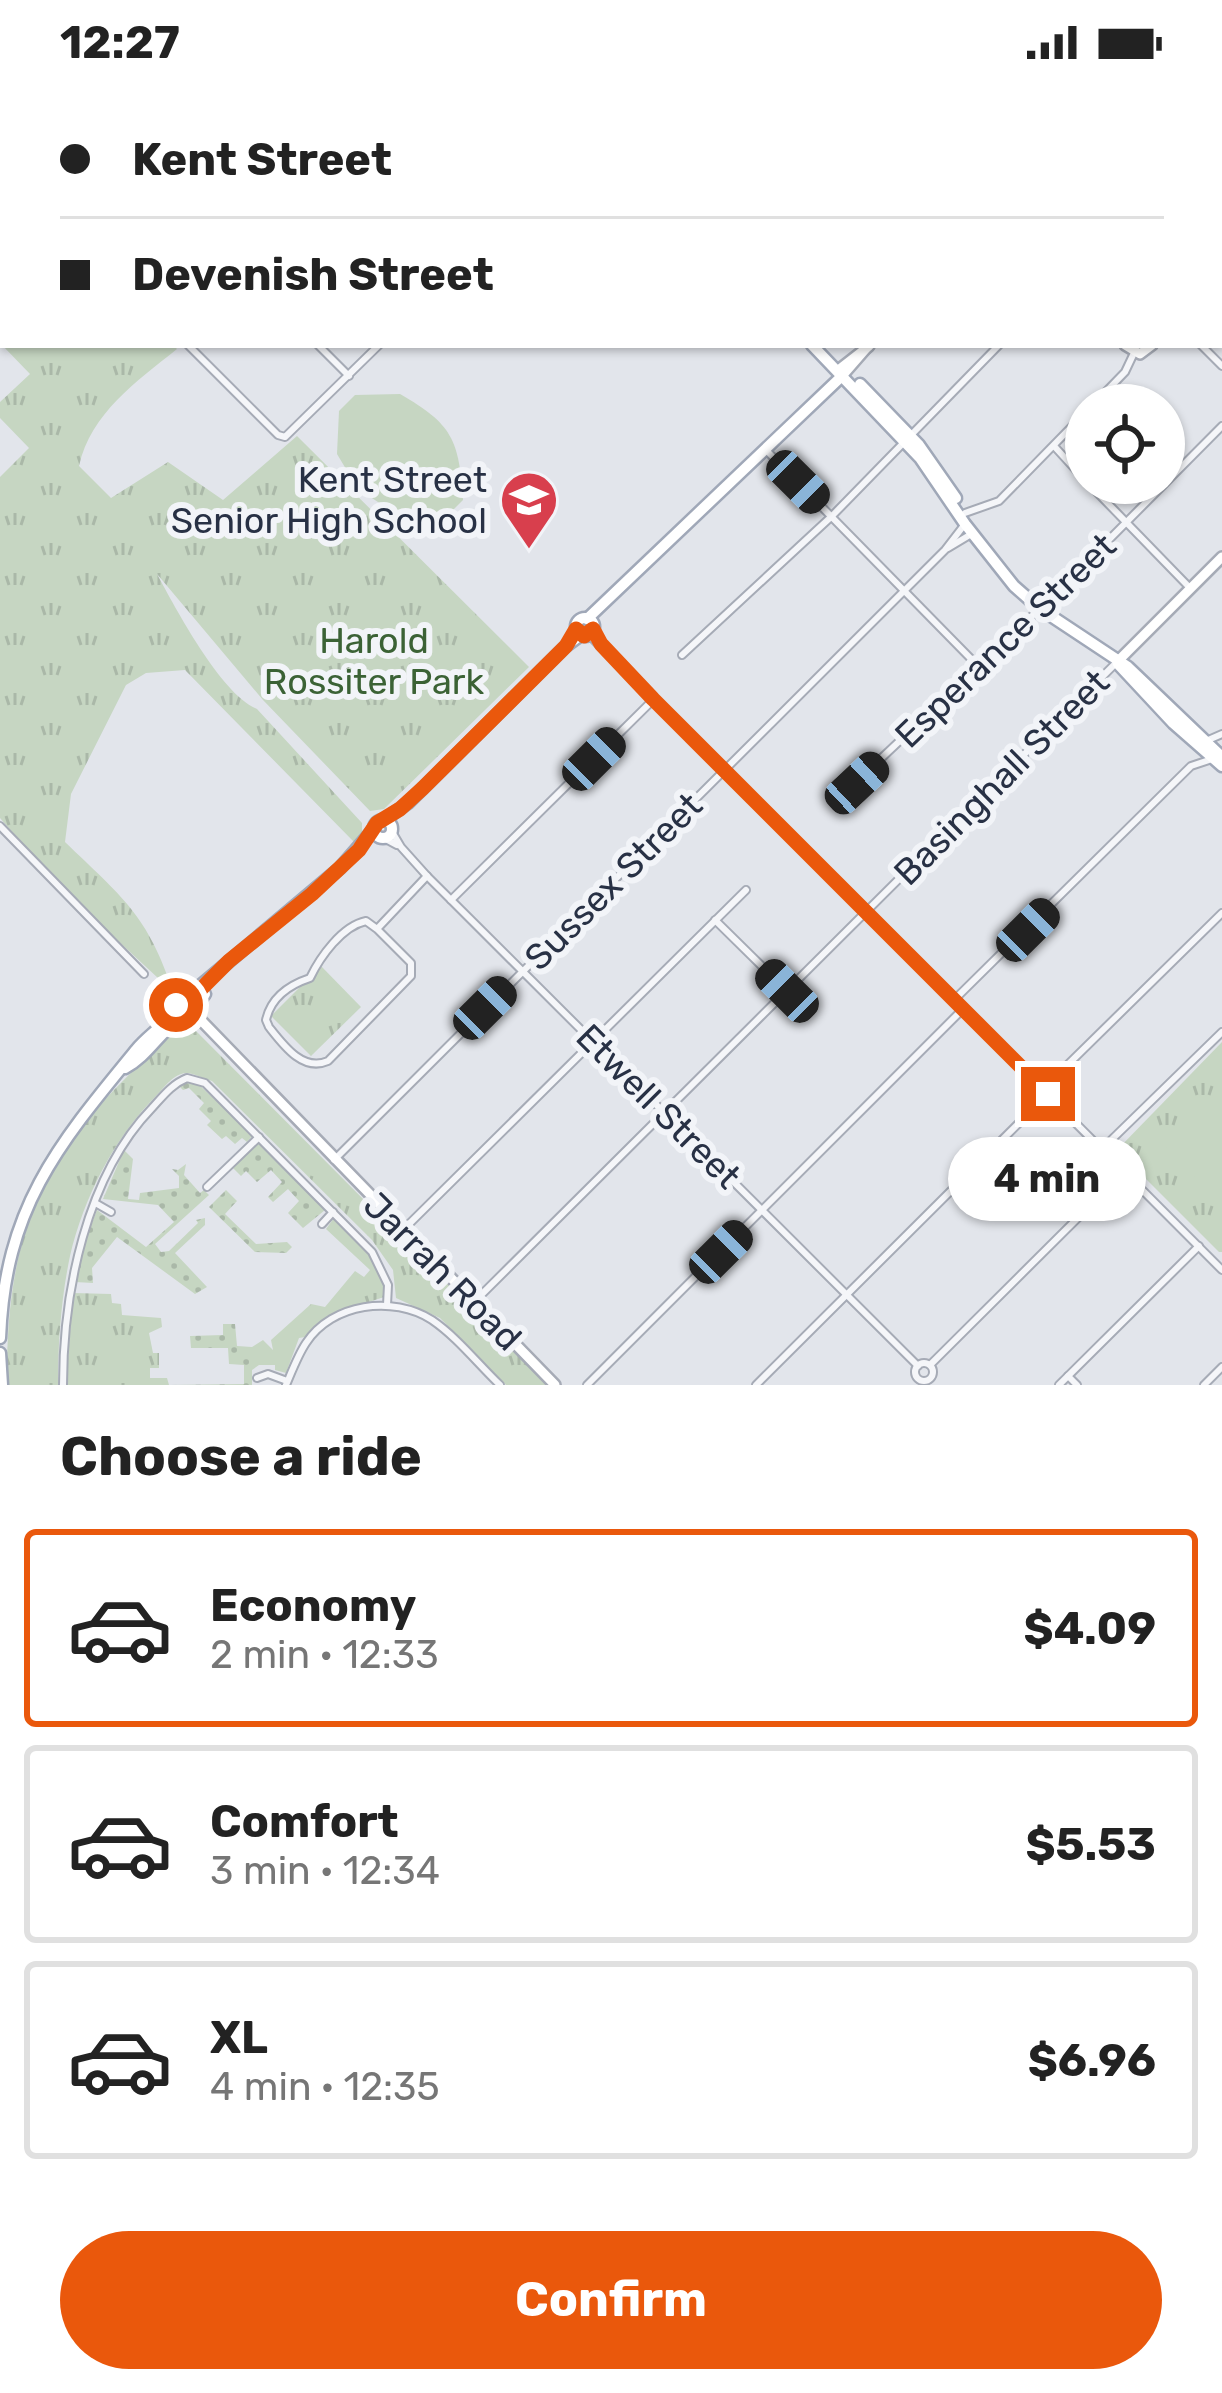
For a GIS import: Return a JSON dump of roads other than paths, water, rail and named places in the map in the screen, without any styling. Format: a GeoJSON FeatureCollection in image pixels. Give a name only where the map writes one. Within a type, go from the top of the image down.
{"type":"FeatureCollection","features":[{"type":"Feature","properties":{"kind":"main road"},"geometry":{"type":"LineString","coordinates":[[815,348],[908,436],[1004,575],[1039,608],[1117,662],[1122,672],[1219,759]]}},
{"type":"Feature","properties":{"kind":"main road"},"geometry":{"type":"LineString","coordinates":[[823,348],[842,371]]}},
{"type":"Feature","properties":{"kind":"main road"},"geometry":{"type":"LineString","coordinates":[[0,1338],[6,1268],[16,1232],[63,1139],[122,1070],[385,830],[400,809],[587,629],[605,604],[842,371]]}},
{"type":"Feature","properties":{"kind":"main road"},"geometry":{"type":"LineString","coordinates":[[0,1353],[2,1385]]}},
{"type":"Feature","properties":{"kind":"street"},"geometry":{"type":"LineString","coordinates":[[191,348],[285,437],[376,348]]}},
{"type":"Feature","properties":{"kind":"street"},"geometry":{"type":"LineString","coordinates":[[321,348],[349,376]]}},
{"type":"Feature","properties":{"kind":"street"},"geometry":{"type":"LineString","coordinates":[[842,371],[866,348]]}},
{"type":"Feature","properties":{"kind":"street"},"geometry":{"type":"LineString","coordinates":[[682,655],[832,516],[996,348]]}},
{"type":"Feature","properties":{"kind":"street"},"geometry":{"type":"LineString","coordinates":[[1113,384],[1127,369],[1129,349]]}},
{"type":"Feature","properties":{"kind":"street","name":"Esperance Street"},"geometry":{"type":"LineString","coordinates":[[836,801],[1222,426]]}},
{"type":"Feature","properties":{"kind":"street"},"geometry":{"type":"LineString","coordinates":[[968,523],[982,508],[998,501],[1065,434]]}},
{"type":"Feature","properties":{"kind":"street"},"geometry":{"type":"LineString","coordinates":[[1054,446],[1065,458]]}},
{"type":"Feature","properties":{"kind":"street"},"geometry":{"type":"LineString","coordinates":[[764,448],[978,666]]}},
{"type":"Feature","properties":{"kind":"street"},"geometry":{"type":"LineString","coordinates":[[1108,504],[1190,589]]}},
{"type":"Feature","properties":{"kind":"street","name":"Sussex Street"},"geometry":{"type":"LineString","coordinates":[[332,1159],[968,523]]}},
{"type":"Feature","properties":{"kind":"street","name":"Basinghall Street"},"geometry":{"type":"LineString","coordinates":[[474,1303],[1222,557]]}},
{"type":"Feature","properties":{"kind":"street"},"geometry":{"type":"LineString","coordinates":[[587,629],[1221,1268]]}},
{"type":"Feature","properties":{"kind":"street"},"geometry":{"type":"LineString","coordinates":[[451,900],[653,699]]}},
{"type":"Feature","properties":{"kind":"street"},"geometry":{"type":"LineString","coordinates":[[954,1000],[1191,766],[1199,742],[1222,735],[1219,759],[1191,766]]}},
{"type":"Feature","properties":{"kind":"street"},"geometry":{"type":"LineString","coordinates":[[0,826],[144,974]]}},
{"type":"Feature","properties":{"kind":"street","name":"Etwell Street"},"geometry":{"type":"LineString","coordinates":[[385,830],[917,1366]]}},
{"type":"Feature","properties":{"kind":"street"},"geometry":{"type":"LineString","coordinates":[[377,929],[427,876]]}},
{"type":"Feature","properties":{"kind":"street"},"geometry":{"type":"LineString","coordinates":[[403,1231],[746,890]]}},
{"type":"Feature","properties":{"kind":"street"},"geometry":{"type":"LineString","coordinates":[[756,1385],[1222,913]]}},
{"type":"Feature","properties":{"kind":"street"},"geometry":{"type":"LineString","coordinates":[[715,920],[787,991]]}},
{"type":"Feature","properties":{"kind":"street"},"geometry":{"type":"LineString","coordinates":[[366,921],[377,929],[410,960],[412,976],[328,1061],[306,1064],[272,1030],[266,1020],[268,1008],[290,986],[310,978],[320,958],[355,924],[366,921]]}},
{"type":"Feature","properties":{"kind":"street"},"geometry":{"type":"LineString","coordinates":[[587,1385],[963,1010]]}},
{"type":"Feature","properties":{"kind":"street","name":"Jarrah Road"},"geometry":{"type":"LineString","coordinates":[[184,1012],[555,1385]]}},
{"type":"Feature","properties":{"kind":"street"},"geometry":{"type":"LineString","coordinates":[[1102,1149],[1222,1032]]}},
{"type":"Feature","properties":{"kind":"street"},"geometry":{"type":"LineString","coordinates":[[63,1385],[65,1318],[80,1246],[128,1135],[180,1080],[205,1083],[379,1261],[388,1285],[387,1305]]}},
{"type":"Feature","properties":{"kind":"street"},"geometry":{"type":"LineString","coordinates":[[207,1187],[259,1137]]}},
{"type":"Feature","properties":{"kind":"street"},"geometry":{"type":"LineString","coordinates":[[918,1378],[917,1366],[929,1365],[1124,1172]]}},
{"type":"Feature","properties":{"kind":"street"},"geometry":{"type":"LineString","coordinates":[[97,1204],[111,1212]]}},
{"type":"Feature","properties":{"kind":"street"},"geometry":{"type":"LineString","coordinates":[[322,1224],[333,1213]]}},
{"type":"Feature","properties":{"kind":"street"},"geometry":{"type":"LineString","coordinates":[[1060,1385],[1199,1246]]}},
{"type":"Feature","properties":{"kind":"street"},"geometry":{"type":"LineString","coordinates":[[257,1378],[268,1374],[287,1383],[307,1341],[326,1322],[372,1305],[387,1305],[434,1321],[500,1385]]}},
{"type":"Feature","properties":{"kind":"street"},"geometry":{"type":"LineString","coordinates":[[918,1378],[933,1382],[929,1365]]}},
{"type":"Feature","properties":{"kind":"street"},"geometry":{"type":"LineString","coordinates":[[1204,1385],[1222,1367]]}},
{"type":"Feature","properties":{"kind":"street"},"geometry":{"type":"LineString","coordinates":[[1068,1376],[1077,1385]]}},
{"type":"Feature","properties":{"kind":"street"},"geometry":{"type":"LineString","coordinates":[[910,1385],[918,1378]]}},
{"type":"Feature","properties":{"kind":"place","name":"Kent Street Senior High School"},"geometry":{"type":"Point","coordinates":[529,551]}},
{"type":"Feature","properties":{"kind":"park label","name":"Harold Rossiter Park"},"geometry":{"type":"Point","coordinates":[374,660]}}]}
